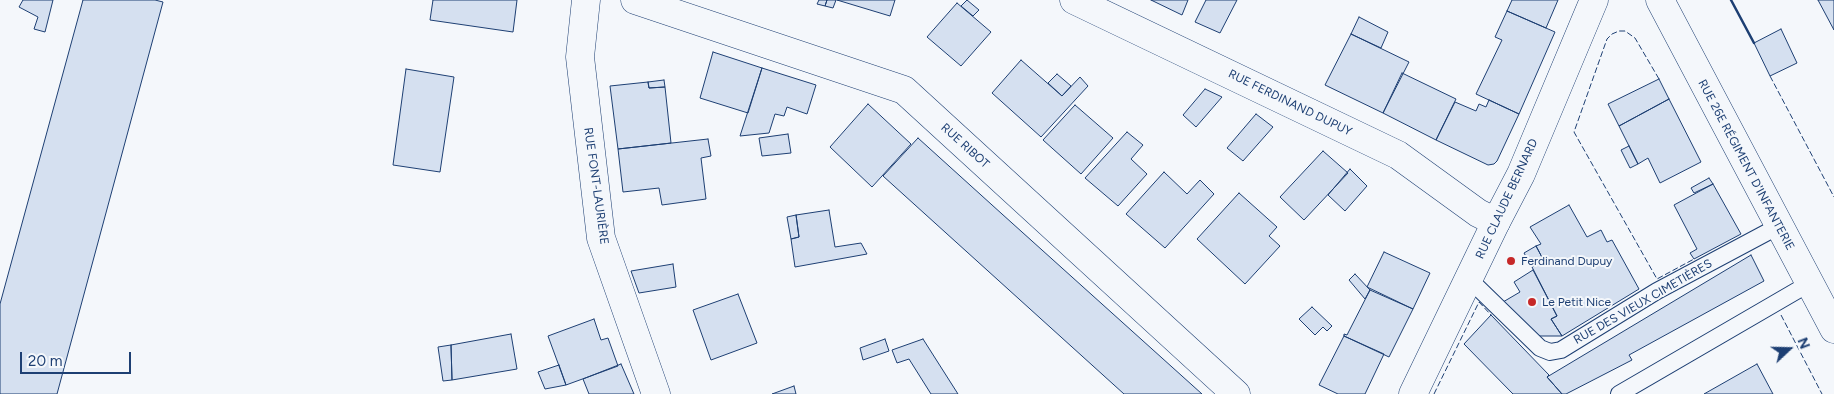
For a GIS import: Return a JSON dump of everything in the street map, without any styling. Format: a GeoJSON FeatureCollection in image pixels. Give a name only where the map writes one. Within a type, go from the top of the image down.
{"type":"FeatureCollection","features":[{"type":"Feature","properties":{"kind":"street","name":"RUE FONT-LAURIÈRE"},"geometry":{"type":"LineString","coordinates":[[586,0],[580,58],[601,238],[656,394]]}},
{"type":"Feature","properties":{"kind":"street","name":"RUE RIBOT"},"geometry":{"type":"LineString","coordinates":[[635,0],[904,90],[1236,394]]}},
{"type":"Feature","properties":{"kind":"street","name":"RUE FERDINAND DUPUY"},"geometry":{"type":"LineString","coordinates":[[1076,0],[1398,155],[1478,214],[1496,222]]}},
{"type":"Feature","properties":{"kind":"street","name":"RUE CLAUDE BERNARD"},"geometry":{"type":"LineString","coordinates":[[1413,394],[1521,174],[1594,0]]}},
{"type":"Feature","properties":{"kind":"street","name":"RUE 26E RÉGIMENT D'INFANTERIE"},"geometry":{"type":"LineString","coordinates":[[1660,0],[1834,329]]}},
{"type":"Feature","properties":{"kind":"lane","name":"RUE DES VIEUX CIMETIÈRES"},"geometry":{"type":"LineString","coordinates":[[1469,279],[1540,348],[1550,352],[1561,350],[1657,292],[1779,226]]}},
{"type":"Feature","properties":{"kind":"lane"},"geometry":{"type":"LineString","coordinates":[[1619,394],[1810,283]]}},
{"type":"Feature","properties":{"kind":"building"},"geometry":{"type":"Polygon","coordinates":[[[23,0],[53,0],[45,32],[34,29],[38,17],[19,7],[23,0]]]}},
{"type":"Feature","properties":{"kind":"building"},"geometry":{"type":"Polygon","coordinates":[[[83,0],[155,0],[163,2],[57,394],[0,394],[0,304],[83,0]]]}},
{"type":"Feature","properties":{"kind":"building"},"geometry":{"type":"Polygon","coordinates":[[[433,0],[517,0],[513,32],[430,20],[433,0]]]}},
{"type":"Feature","properties":{"kind":"building"},"geometry":{"type":"Polygon","coordinates":[[[819,0],[827,0],[825,6],[817,4],[819,0]]]}},
{"type":"Feature","properties":{"kind":"building"},"geometry":{"type":"Polygon","coordinates":[[[827,0],[836,0],[833,8],[825,6],[827,0]]]}},
{"type":"Feature","properties":{"kind":"building"},"geometry":{"type":"Polygon","coordinates":[[[837,0],[895,0],[890,16],[837,0]]]}},
{"type":"Feature","properties":{"kind":"building"},"geometry":{"type":"Polygon","coordinates":[[[967,0],[979,10],[973,16],[961,6],[967,0]]]}},
{"type":"Feature","properties":{"kind":"building"},"geometry":{"type":"Polygon","coordinates":[[[1151,0],[1188,0],[1182,15],[1151,0]]]}},
{"type":"Feature","properties":{"kind":"building"},"geometry":{"type":"Polygon","coordinates":[[[1206,0],[1237,0],[1220,33],[1195,22],[1206,0]]]}},
{"type":"Feature","properties":{"kind":"building"},"geometry":{"type":"Polygon","coordinates":[[[1512,0],[1558,0],[1546,28],[1507,11],[1512,0]]]}},
{"type":"Feature","properties":{"kind":"building"},"geometry":{"type":"Polygon","coordinates":[[[1818,0],[1834,0],[1834,30],[1818,0]]]}},
{"type":"Feature","properties":{"kind":"building"},"geometry":{"type":"Polygon","coordinates":[[[957,3],[991,32],[961,66],[927,37],[957,3]]]}},
{"type":"Feature","properties":{"kind":"building"},"geometry":{"type":"Polygon","coordinates":[[[1507,11],[1555,32],[1519,114],[1476,94],[1502,40],[1495,37],[1507,11]]]}},
{"type":"Feature","properties":{"kind":"building"},"geometry":{"type":"Polygon","coordinates":[[[1359,17],[1388,32],[1381,48],[1351,34],[1359,17]]]}},
{"type":"Feature","properties":{"kind":"building"},"geometry":{"type":"Polygon","coordinates":[[[1781,29],[1797,63],[1770,76],[1754,43],[1781,29]]]}},
{"type":"Feature","properties":{"kind":"building"},"geometry":{"type":"Polygon","coordinates":[[[1351,34],[1409,62],[1383,113],[1325,85],[1351,34]]]}},
{"type":"Feature","properties":{"kind":"building"},"geometry":{"type":"Polygon","coordinates":[[[713,52],[762,68],[748,113],[700,98],[713,52]]]}},
{"type":"Feature","properties":{"kind":"building"},"geometry":{"type":"Polygon","coordinates":[[[1021,60],[1062,96],[1080,77],[1088,86],[1041,137],[992,93],[1021,60]]]}},
{"type":"Feature","properties":{"kind":"building"},"geometry":{"type":"Polygon","coordinates":[[[762,68],[816,85],[807,114],[787,107],[784,116],[775,114],[769,133],[740,136],[762,68]]]}},
{"type":"Feature","properties":{"kind":"building"},"geometry":{"type":"Polygon","coordinates":[[[406,69],[454,77],[440,172],[393,165],[406,69]]]}},
{"type":"Feature","properties":{"kind":"building"},"geometry":{"type":"Polygon","coordinates":[[[1402,73],[1456,99],[1436,140],[1383,113],[1402,73]]]}},
{"type":"Feature","properties":{"kind":"building"},"geometry":{"type":"Polygon","coordinates":[[[1057,74],[1071,86],[1062,96],[1048,83],[1057,74]]]}},
{"type":"Feature","properties":{"kind":"building"},"geometry":{"type":"Polygon","coordinates":[[[1659,79],[1669,99],[1619,126],[1608,104],[1659,79]]]}},
{"type":"Feature","properties":{"kind":"building"},"geometry":{"type":"Polygon","coordinates":[[[664,80],[665,87],[649,88],[648,82],[664,80]]]}},
{"type":"Feature","properties":{"kind":"building"},"geometry":{"type":"Polygon","coordinates":[[[648,82],[649,88],[665,87],[671,143],[618,149],[610,86],[648,82]]]}},
{"type":"Feature","properties":{"kind":"building"},"geometry":{"type":"Polygon","coordinates":[[[1205,89],[1222,97],[1196,127],[1183,115],[1205,89]]]}},
{"type":"Feature","properties":{"kind":"building"},"geometry":{"type":"Polygon","coordinates":[[[1669,99],[1701,162],[1660,183],[1648,158],[1638,164],[1619,126],[1669,99]]]}},
{"type":"Feature","properties":{"kind":"building"},"geometry":{"type":"Polygon","coordinates":[[[1489,100],[1519,114],[1494,164],[1488,165],[1436,140],[1455,102],[1476,111],[1479,104],[1486,107],[1489,100]]]}},
{"type":"Feature","properties":{"kind":"building"},"geometry":{"type":"Polygon","coordinates":[[[868,104],[911,144],[872,187],[830,147],[868,104]]]}},
{"type":"Feature","properties":{"kind":"building"},"geometry":{"type":"Polygon","coordinates":[[[1075,105],[1113,138],[1081,174],[1043,140],[1075,105]]]}},
{"type":"Feature","properties":{"kind":"building"},"geometry":{"type":"Polygon","coordinates":[[[1256,114],[1273,127],[1243,161],[1227,148],[1256,114]]]}},
{"type":"Feature","properties":{"kind":"building"},"geometry":{"type":"Polygon","coordinates":[[[1127,132],[1143,145],[1131,159],[1147,174],[1118,206],[1085,178],[1127,132]]]}},
{"type":"Feature","properties":{"kind":"building"},"geometry":{"type":"Polygon","coordinates":[[[788,134],[791,153],[762,156],[759,138],[788,134]]]}},
{"type":"Feature","properties":{"kind":"building"},"geometry":{"type":"Polygon","coordinates":[[[918,138],[1202,394],[1124,394],[883,176],[918,138]]]}},
{"type":"Feature","properties":{"kind":"building"},"geometry":{"type":"Polygon","coordinates":[[[708,139],[711,156],[701,158],[706,199],[662,205],[659,188],[623,192],[618,149],[708,139]]]}},
{"type":"Feature","properties":{"kind":"building"},"geometry":{"type":"Polygon","coordinates":[[[1629,146],[1638,164],[1630,168],[1621,150],[1629,146]]]}},
{"type":"Feature","properties":{"kind":"building"},"geometry":{"type":"Polygon","coordinates":[[[1323,151],[1348,173],[1304,220],[1280,197],[1323,151]]]}},
{"type":"Feature","properties":{"kind":"building"},"geometry":{"type":"Polygon","coordinates":[[[1350,169],[1367,186],[1345,211],[1328,195],[1350,169]]]}},
{"type":"Feature","properties":{"kind":"building"},"geometry":{"type":"Polygon","coordinates":[[[1164,172],[1187,194],[1200,180],[1214,194],[1165,248],[1126,214],[1164,172]]]}},
{"type":"Feature","properties":{"kind":"building"},"geometry":{"type":"Polygon","coordinates":[[[1709,178],[1713,184],[1694,193],[1691,188],[1709,178]]]}},
{"type":"Feature","properties":{"kind":"building"},"geometry":{"type":"Polygon","coordinates":[[[1713,184],[1741,234],[1694,259],[1690,253],[1697,249],[1674,205],[1713,184]]]}},
{"type":"Feature","properties":{"kind":"building"},"geometry":{"type":"Polygon","coordinates":[[[1239,193],[1277,227],[1269,236],[1280,246],[1245,284],[1197,239],[1239,193]]]}},
{"type":"Feature","properties":{"kind":"building"},"geometry":{"type":"Polygon","coordinates":[[[1569,205],[1587,237],[1601,230],[1607,242],[1612,240],[1639,289],[1562,336],[1551,319],[1557,316],[1532,267],[1544,261],[1536,246],[1541,244],[1530,227],[1569,205]]]}},
{"type":"Feature","properties":{"kind":"building"},"geometry":{"type":"Polygon","coordinates":[[[829,210],[835,247],[861,243],[867,254],[795,267],[791,239],[799,237],[796,215],[829,210]]]}},
{"type":"Feature","properties":{"kind":"building"},"geometry":{"type":"Polygon","coordinates":[[[796,215],[799,237],[791,239],[787,217],[796,215]]]}},
{"type":"Feature","properties":{"kind":"building"},"geometry":{"type":"Polygon","coordinates":[[[1536,246],[1544,261],[1532,267],[1524,253],[1536,246]]]}},
{"type":"Feature","properties":{"kind":"building"},"geometry":{"type":"Polygon","coordinates":[[[1384,252],[1430,273],[1413,309],[1367,287],[1384,252]]]}},
{"type":"Feature","properties":{"kind":"building"},"geometry":{"type":"Polygon","coordinates":[[[1751,255],[1764,281],[1629,355],[1632,360],[1566,394],[1562,394],[1547,377],[1751,255]]]}},
{"type":"Feature","properties":{"kind":"building"},"geometry":{"type":"Polygon","coordinates":[[[673,264],[676,287],[639,293],[631,271],[673,264]]]}},
{"type":"Feature","properties":{"kind":"building"},"geometry":{"type":"Polygon","coordinates":[[[1533,270],[1557,316],[1551,319],[1562,336],[1538,336],[1503,302],[1520,292],[1514,282],[1533,270]]]}},
{"type":"Feature","properties":{"kind":"building"},"geometry":{"type":"Polygon","coordinates":[[[1355,274],[1370,290],[1365,299],[1349,280],[1355,274]]]}},
{"type":"Feature","properties":{"kind":"building"},"geometry":{"type":"Polygon","coordinates":[[[1370,290],[1413,309],[1389,357],[1344,336],[1344,334],[1347,335],[1370,290]]]}},
{"type":"Feature","properties":{"kind":"building"},"geometry":{"type":"Polygon","coordinates":[[[738,294],[757,343],[711,360],[693,310],[738,294]]]}},
{"type":"Feature","properties":{"kind":"building"},"geometry":{"type":"Polygon","coordinates":[[[1312,307],[1332,326],[1327,331],[1323,327],[1315,335],[1299,319],[1312,307]]]}},
{"type":"Feature","properties":{"kind":"building"},"geometry":{"type":"Polygon","coordinates":[[[1491,315],[1549,375],[1547,377],[1562,394],[1513,394],[1464,344],[1491,315]]]}},
{"type":"Feature","properties":{"kind":"building"},"geometry":{"type":"Polygon","coordinates":[[[594,319],[601,340],[608,338],[618,366],[566,385],[548,336],[594,319]]]}},
{"type":"Feature","properties":{"kind":"building"},"geometry":{"type":"Polygon","coordinates":[[[511,334],[517,369],[452,380],[451,345],[511,334]]]}},
{"type":"Feature","properties":{"kind":"building"},"geometry":{"type":"Polygon","coordinates":[[[1344,336],[1384,354],[1365,394],[1338,394],[1319,385],[1344,336]]]}},
{"type":"Feature","properties":{"kind":"building"},"geometry":{"type":"Polygon","coordinates":[[[885,339],[889,351],[863,360],[860,348],[885,339]]]}},
{"type":"Feature","properties":{"kind":"building"},"geometry":{"type":"Polygon","coordinates":[[[923,339],[958,394],[931,394],[909,359],[897,363],[892,350],[923,339]]]}},
{"type":"Feature","properties":{"kind":"building"},"geometry":{"type":"Polygon","coordinates":[[[451,345],[452,380],[443,381],[438,347],[451,345]]]}},
{"type":"Feature","properties":{"kind":"building"},"geometry":{"type":"Polygon","coordinates":[[[621,364],[634,394],[589,394],[583,379],[621,364]]]}},
{"type":"Feature","properties":{"kind":"building"},"geometry":{"type":"Polygon","coordinates":[[[1757,364],[1773,394],[1704,394],[1757,364]]]}},
{"type":"Feature","properties":{"kind":"building"},"geometry":{"type":"Polygon","coordinates":[[[559,365],[566,385],[545,389],[538,372],[559,365]]]}},
{"type":"Feature","properties":{"kind":"building"},"geometry":{"type":"Polygon","coordinates":[[[794,386],[796,394],[772,394],[794,386]]]}},
{"type":"Feature","properties":{"kind":"fence"},"geometry":{"type":"LineString","coordinates":[[1659,79],[1635,38],[1625,31],[1612,34],[1607,39],[1574,132],[1657,279],[1694,259]]}},
{"type":"Feature","properties":{"kind":"fence"},"geometry":{"type":"LineString","coordinates":[[1770,76],[1834,197]]}},
{"type":"Feature","properties":{"kind":"fence"},"geometry":{"type":"LineString","coordinates":[[1434,394],[1479,302],[1491,315]]}},
{"type":"Feature","properties":{"kind":"fence"},"geometry":{"type":"LineString","coordinates":[[1781,315],[1822,394]]}},
{"type":"Feature","properties":{"kind":"wall"},"geometry":{"type":"LineString","coordinates":[[1731,0],[1754,43]]}},
{"type":"Feature","properties":{"kind":"place","name":"Ferdinand Dupuy"},"geometry":{"type":"Point","coordinates":[1511,261]}},
{"type":"Feature","properties":{"kind":"place","name":"Le Petit Nice"},"geometry":{"type":"Point","coordinates":[1532,302]}}]}
